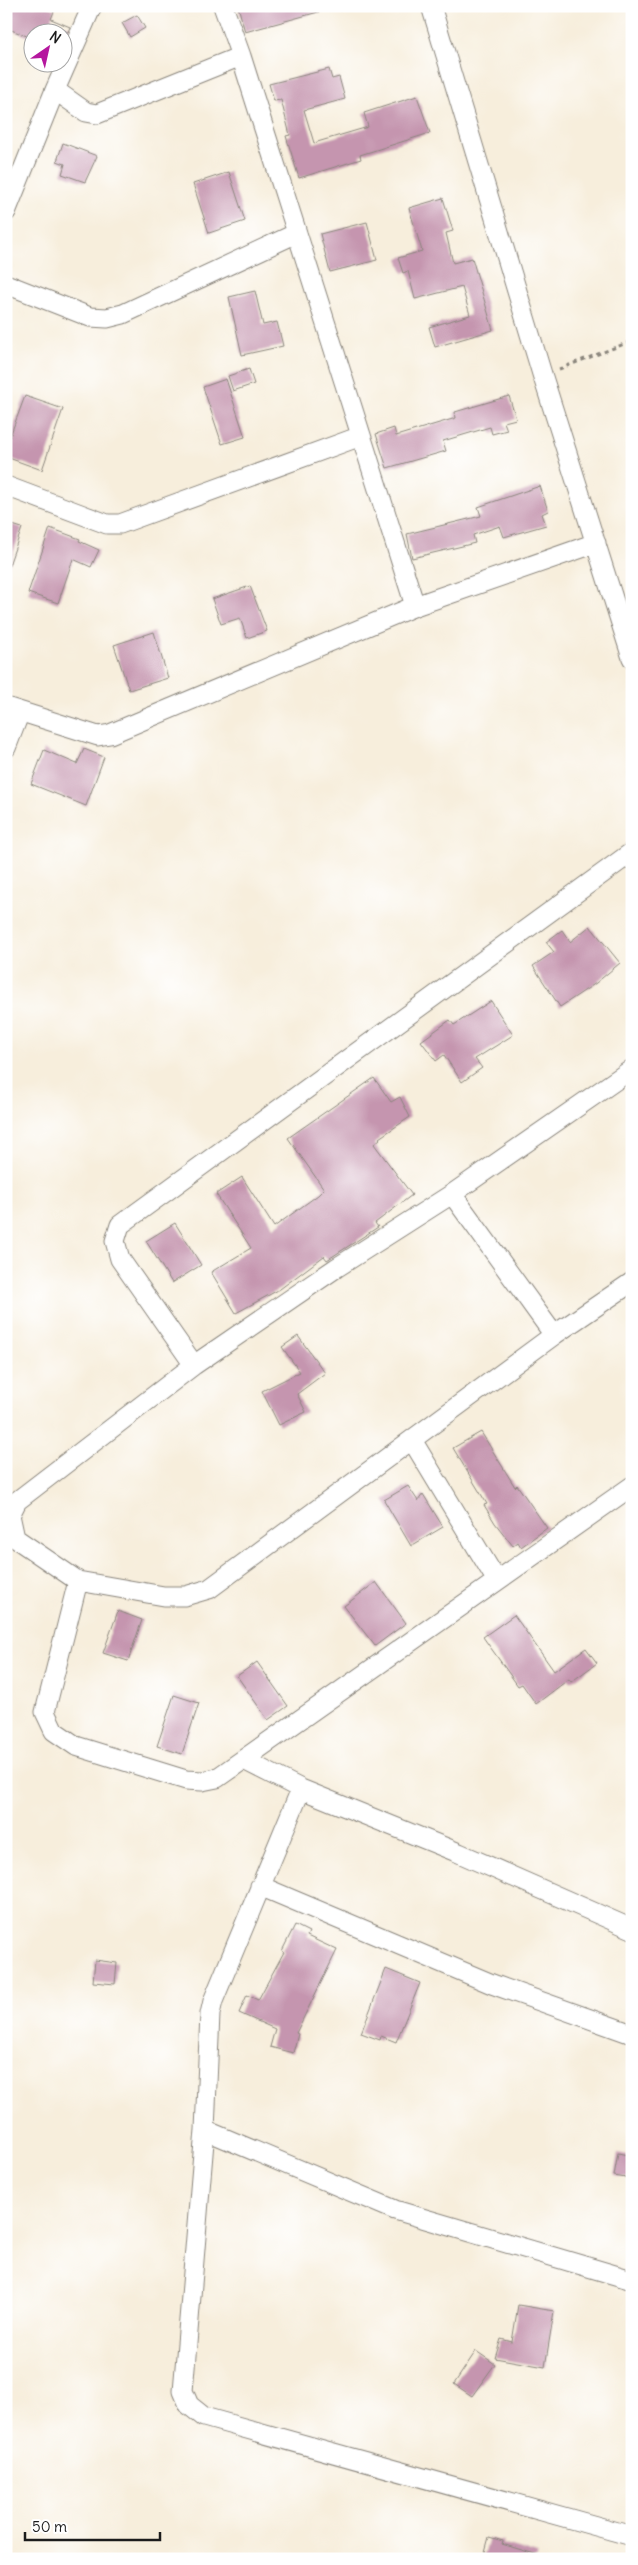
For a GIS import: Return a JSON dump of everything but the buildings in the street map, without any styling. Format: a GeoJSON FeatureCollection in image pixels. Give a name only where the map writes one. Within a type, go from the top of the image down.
{"type":"FeatureCollection","features":[{"type":"Feature","properties":{"kind":"street"},"geometry":{"type":"LineString","coordinates":[[6,212],[55,90],[92,6]]}},
{"type":"Feature","properties":{"kind":"street"},"geometry":{"type":"LineString","coordinates":[[223,6],[241,56],[415,606]]}},
{"type":"Feature","properties":{"kind":"street"},"geometry":{"type":"LineString","coordinates":[[431,6],[542,374],[632,658]]}},
{"type":"Feature","properties":{"kind":"street"},"geometry":{"type":"LineString","coordinates":[[55,90],[86,112],[97,114],[241,56]]}},
{"type":"Feature","properties":{"kind":"street"},"geometry":{"type":"LineString","coordinates":[[6,284],[90,317],[107,318],[123,314],[297,233]]}},
{"type":"Feature","properties":{"kind":"street"},"geometry":{"type":"LineString","coordinates":[[6,486],[107,524],[120,524],[361,436]]}},
{"type":"Feature","properties":{"kind":"street"},"geometry":{"type":"LineString","coordinates":[[6,748],[13,709],[98,736],[110,734],[415,606],[596,544]]}},
{"type":"Feature","properties":{"kind":"street"},"geometry":{"type":"LineString","coordinates":[[194,1365],[120,1259],[115,1241],[120,1225],[632,852]]}},
{"type":"Feature","properties":{"kind":"street"},"geometry":{"type":"LineString","coordinates":[[632,1069],[452,1194],[336,1268],[194,1365],[17,1502],[10,1515],[15,1538],[78,1581],[164,1596],[185,1596],[209,1589],[554,1335],[632,1282]]}},
{"type":"Feature","properties":{"kind":"street"},"geometry":{"type":"LineString","coordinates":[[452,1194],[554,1335]]}},
{"type":"Feature","properties":{"kind":"street"},"geometry":{"type":"LineString","coordinates":[[412,1440],[497,1581]]}},
{"type":"Feature","properties":{"kind":"street"},"geometry":{"type":"LineString","coordinates":[[78,1581],[45,1712],[54,1731],[76,1746],[186,1780],[217,1778],[632,1486]]}},
{"type":"Feature","properties":{"kind":"street"},"geometry":{"type":"LineString","coordinates":[[244,1760],[302,1789],[459,1853],[632,1929]]}},
{"type":"Feature","properties":{"kind":"street"},"geometry":{"type":"LineString","coordinates":[[302,1789],[213,2000],[210,2014],[205,2130],[183,2391],[189,2405],[204,2416],[632,2536]]}},
{"type":"Feature","properties":{"kind":"street"},"geometry":{"type":"LineString","coordinates":[[260,1886],[492,1984],[632,2034]]}},
{"type":"Feature","properties":{"kind":"street"},"geometry":{"type":"LineString","coordinates":[[205,2130],[395,2210],[632,2280]]}},
{"type":"Feature","properties":{"kind":"path"},"geometry":{"type":"LineString","coordinates":[[542,374],[574,365],[632,341]]}}]}
